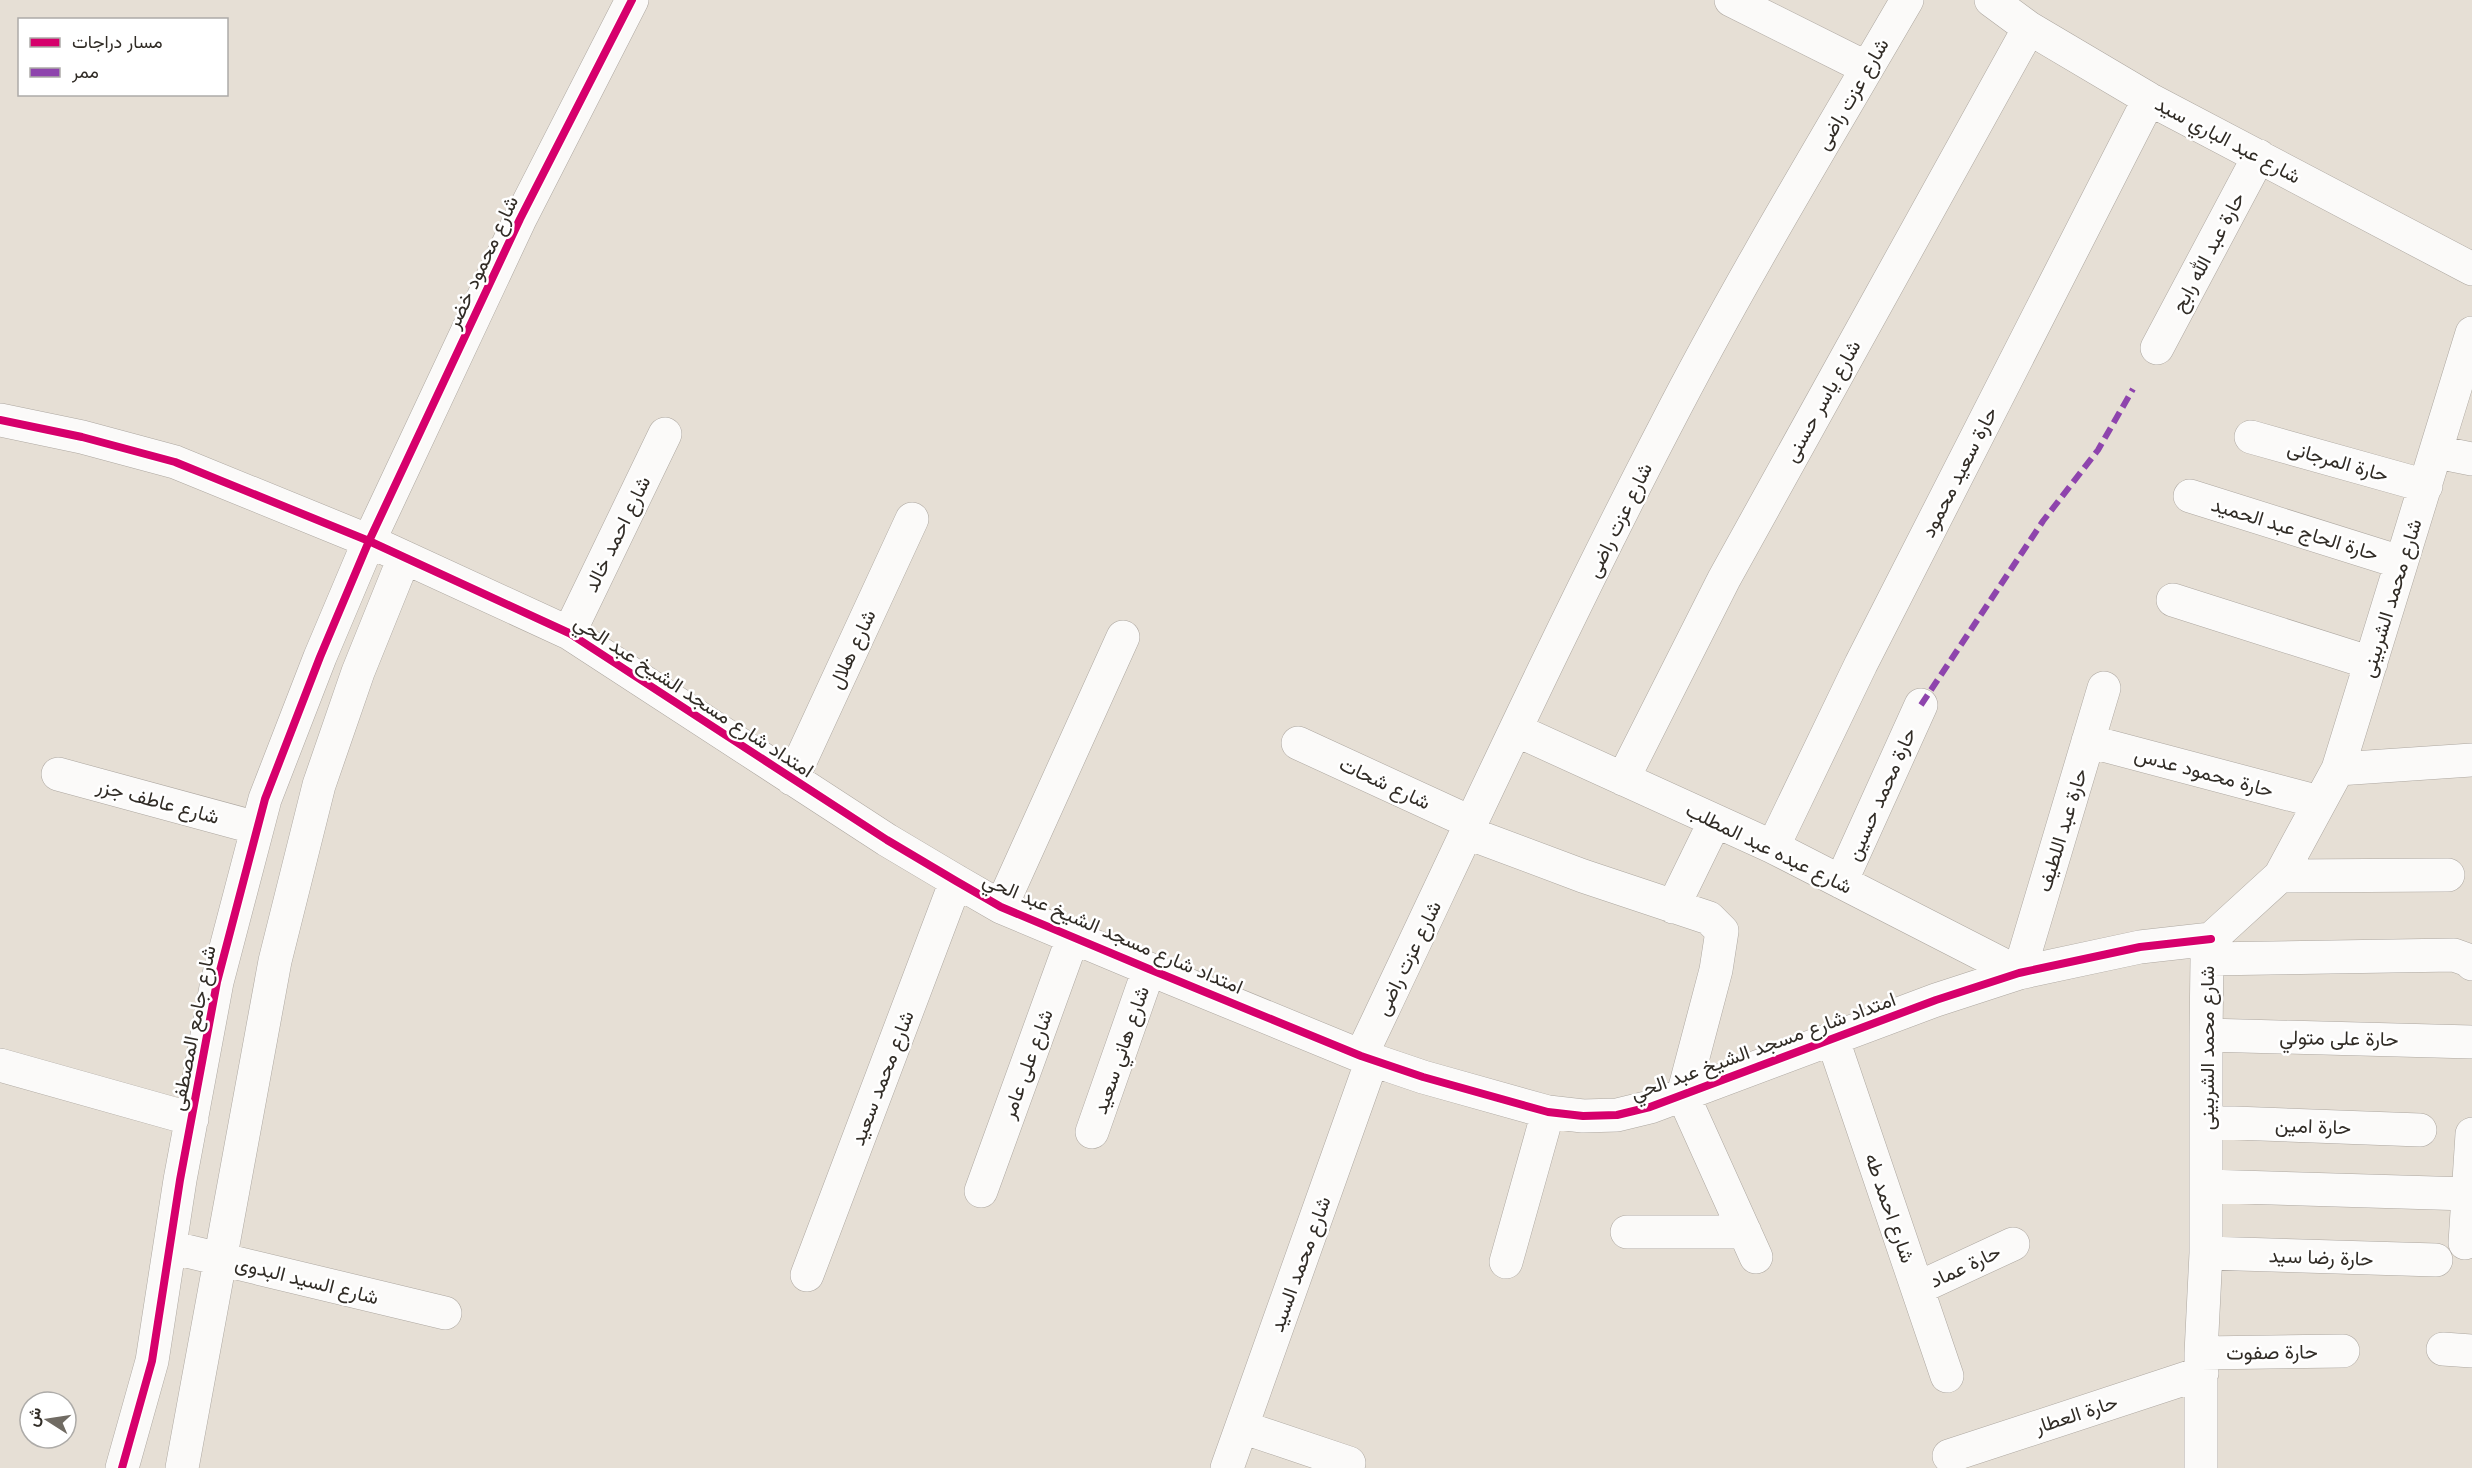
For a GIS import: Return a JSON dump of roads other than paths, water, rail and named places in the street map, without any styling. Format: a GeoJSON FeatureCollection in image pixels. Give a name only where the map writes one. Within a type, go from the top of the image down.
{"type":"FeatureCollection","features":[{"type":"Feature","properties":{"kind":"street","name":"شارع محمود خضر"},"geometry":{"type":"LineString","coordinates":[[369,541],[520,219],[632,0]]}},
{"type":"Feature","properties":{"kind":"street"},"geometry":{"type":"LineString","coordinates":[[1731,0],[1867,68]]}},
{"type":"Feature","properties":{"kind":"street","name":"شارع عزت راضى"},"geometry":{"type":"LineString","coordinates":[[1367,1058],[1516,730],[1665,427],[1755,260],[1907,0]]}},
{"type":"Feature","properties":{"kind":"street","name":"شارع عبد الباري سيد"},"geometry":{"type":"LineString","coordinates":[[1991,0],[2029,28],[2149,99],[2472,269]]}},
{"type":"Feature","properties":{"kind":"street","name":"شارع ياسر حسنى"},"geometry":{"type":"LineString","coordinates":[[1623,779],[1724,579],[2029,28]]}},
{"type":"Feature","properties":{"kind":"street","name":"حارة سعيد محمود"},"geometry":{"type":"LineString","coordinates":[[1773,847],[1861,664],[2149,99]]}},
{"type":"Feature","properties":{"kind":"street","name":"حارة عبد الله رابح"},"geometry":{"type":"LineString","coordinates":[[2157,348],[2259,156]]}},
{"type":"Feature","properties":{"kind":"street","name":"شارع محمد الشربينى"},"geometry":{"type":"LineString","coordinates":[[2201,1468],[2209,949],[2280,876],[2338,769],[2472,333]]}},
{"type":"Feature","properties":{"kind":"street","name":"امتداد شارع مسجد الشيخ عبد الحي"},"geometry":{"type":"LineString","coordinates":[[0,420],[82,437],[175,462],[369,541],[569,633],[887,840],[1001,907],[1367,1058],[1423,1077],[1548,1112],[1582,1116],[1617,1115],[1650,1107],[1936,1000],[2019,973],[2140,947],[2454,955],[2472,964]]}},
{"type":"Feature","properties":{"kind":"street","name":"شارع احمد خالد"},"geometry":{"type":"LineString","coordinates":[[569,633],[665,434]]}},
{"type":"Feature","properties":{"kind":"street","name":"حارة المرجانى"},"geometry":{"type":"LineString","coordinates":[[2251,437],[2426,486]]}},
{"type":"Feature","properties":{"kind":"street"},"geometry":{"type":"LineString","coordinates":[[2437,452],[2472,459]]}},
{"type":"Feature","properties":{"kind":"street","name":"حارة الحاج عبد الحميد"},"geometry":{"type":"LineString","coordinates":[[2190,496],[2400,562]]}},
{"type":"Feature","properties":{"kind":"street","name":"شارع هلال"},"geometry":{"type":"LineString","coordinates":[[792,779],[912,519]]}},
{"type":"Feature","properties":{"kind":"street","name":"شارع جامع المصطفى"},"geometry":{"type":"LineString","coordinates":[[122,1468],[152,1361],[217,982],[265,799],[320,657],[369,541]]}},
{"type":"Feature","properties":{"kind":"street"},"geometry":{"type":"LineString","coordinates":[[182,1468],[275,961],[319,784],[358,672],[404,558]]}},
{"type":"Feature","properties":{"kind":"street"},"geometry":{"type":"LineString","coordinates":[[2173,600],[2371,663]]}},
{"type":"Feature","properties":{"kind":"street"},"geometry":{"type":"LineString","coordinates":[[1001,907],[1123,637]]}},
{"type":"Feature","properties":{"kind":"street","name":"حارة عبد اللطيف"},"geometry":{"type":"LineString","coordinates":[[2019,973],[2104,688]]}},
{"type":"Feature","properties":{"kind":"street","name":"حارة محمد حسين"},"geometry":{"type":"LineString","coordinates":[[1841,882],[1921,705]]}},
{"type":"Feature","properties":{"kind":"street","name":"شارع عبده عبد المطلب"},"geometry":{"type":"LineString","coordinates":[[1516,730],[1773,847],[2019,973]]}},
{"type":"Feature","properties":{"kind":"street","name":"حارة محمود عدس"},"geometry":{"type":"LineString","coordinates":[[2088,741],[2319,802]]}},
{"type":"Feature","properties":{"kind":"street","name":"شارع شحات"},"geometry":{"type":"LineString","coordinates":[[1298,743],[1470,828],[1673,907],[1709,918],[1722,931],[1716,970],[1683,1095]]}},
{"type":"Feature","properties":{"kind":"street"},"geometry":{"type":"LineString","coordinates":[[2338,769],[2472,760]]}},
{"type":"Feature","properties":{"kind":"street","name":"شارع عاطف جزر"},"geometry":{"type":"LineString","coordinates":[[58,774],[258,828]]}},
{"type":"Feature","properties":{"kind":"street"},"geometry":{"type":"LineString","coordinates":[[1673,907],[1715,821]]}},
{"type":"Feature","properties":{"kind":"street"},"geometry":{"type":"LineString","coordinates":[[2280,876],[2448,875]]}},
{"type":"Feature","properties":{"kind":"street","name":"شارع محمد سعيد"},"geometry":{"type":"LineString","coordinates":[[807,1275],[956,881]]}},
{"type":"Feature","properties":{"kind":"street","name":"شارع على عامر"},"geometry":{"type":"LineString","coordinates":[[981,1191],[1073,937]]}},
{"type":"Feature","properties":{"kind":"street","name":"شارع هاني سعيد"},"geometry":{"type":"LineString","coordinates":[[1092,1132],[1149,969]]}},
{"type":"Feature","properties":{"kind":"street","name":"حارة على متولي"},"geometry":{"type":"LineString","coordinates":[[2206,1035],[2472,1042]]}},
{"type":"Feature","properties":{"kind":"street","name":"شارع احمد طه"},"geometry":{"type":"LineString","coordinates":[[1833,1040],[1947,1376]]}},
{"type":"Feature","properties":{"kind":"street","name":"شارع محمد السيد"},"geometry":{"type":"LineString","coordinates":[[1227,1468],[1367,1058]]}},
{"type":"Feature","properties":{"kind":"street"},"geometry":{"type":"LineString","coordinates":[[0,1065],[192,1119]]}},
{"type":"Feature","properties":{"kind":"street"},"geometry":{"type":"LineString","coordinates":[[1627,1232],[1750,1245],[1683,1095]]}},
{"type":"Feature","properties":{"kind":"street"},"geometry":{"type":"LineString","coordinates":[[1506,1262],[1548,1112]]}},
{"type":"Feature","properties":{"kind":"street","name":"حارة امين"},"geometry":{"type":"LineString","coordinates":[[2207,1122],[2420,1130]]}},
{"type":"Feature","properties":{"kind":"street"},"geometry":{"type":"LineString","coordinates":[[2464,1243],[2472,1134]]}},
{"type":"Feature","properties":{"kind":"street"},"geometry":{"type":"LineString","coordinates":[[2206,1186],[2468,1194]]}},
{"type":"Feature","properties":{"kind":"street","name":"حارة عماد"},"geometry":{"type":"LineString","coordinates":[[1918,1288],[2013,1244]]}},
{"type":"Feature","properties":{"kind":"street","name":"شارع السيد البدوى"},"geometry":{"type":"LineString","coordinates":[[170,1247],[445,1313]]}},
{"type":"Feature","properties":{"kind":"street","name":"حارة رضا سيد"},"geometry":{"type":"LineString","coordinates":[[2206,1253],[2436,1260]]}},
{"type":"Feature","properties":{"kind":"street","name":"حارة صفوت"},"geometry":{"type":"LineString","coordinates":[[2202,1363],[2343,1351]]}},
{"type":"Feature","properties":{"kind":"street","name":"حارة العطار"},"geometry":{"type":"LineString","coordinates":[[1949,1456],[2202,1363]]}},
{"type":"Feature","properties":{"kind":"street"},"geometry":{"type":"LineString","coordinates":[[1242,1427],[1349,1463]]}}]}
